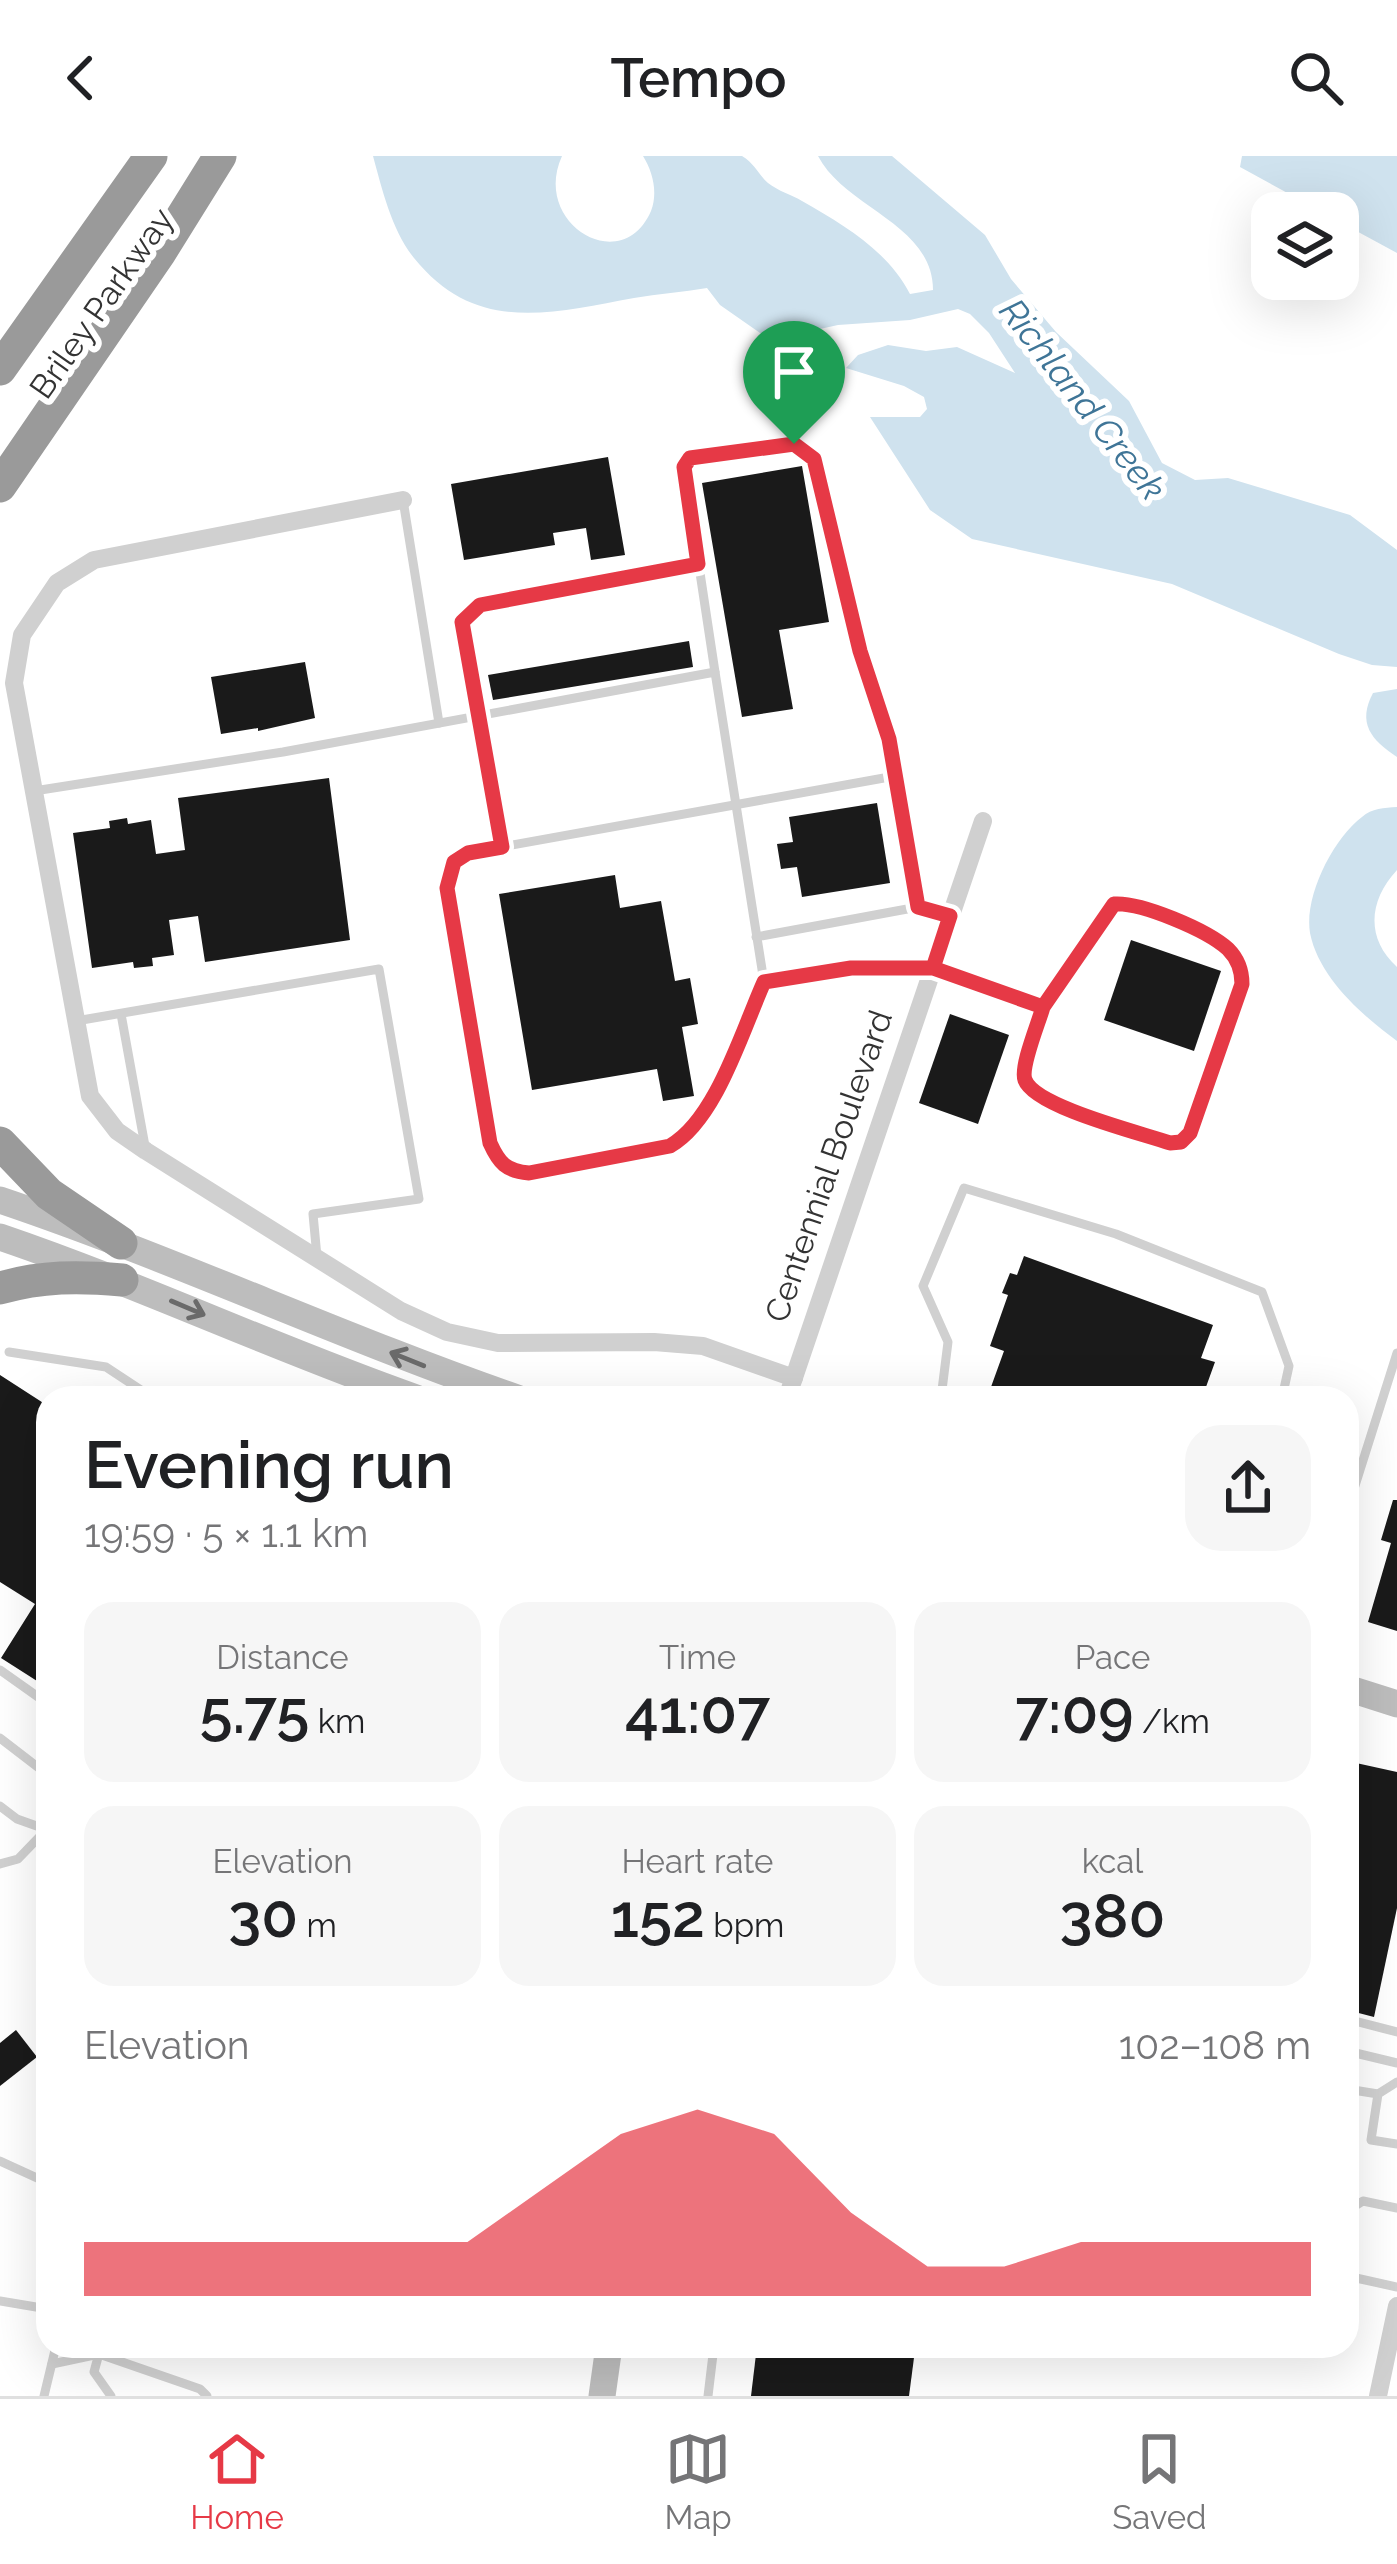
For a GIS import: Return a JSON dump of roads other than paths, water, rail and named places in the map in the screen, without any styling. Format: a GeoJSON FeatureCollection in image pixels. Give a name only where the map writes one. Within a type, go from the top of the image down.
{"type":"FeatureCollection","features":[{"type":"Feature","properties":{"kind":"highway","name":"Briley Parkway"},"geometry":{"type":"LineString","coordinates":[[0,369],[151,156]]}},
{"type":"Feature","properties":{"kind":"highway","name":"Briley Parkway"},"geometry":{"type":"LineString","coordinates":[[0,448],[200,156]]}},
{"type":"Feature","properties":{"kind":"highway"},"geometry":{"type":"LineString","coordinates":[[0,485],[181,221],[220,156]]}},
{"type":"Feature","properties":{"kind":"highway"},"geometry":{"type":"LineString","coordinates":[[0,338],[52,270],[102,226]]}},
{"type":"Feature","properties":{"kind":"highway"},"geometry":{"type":"LineString","coordinates":[[0,1143],[50,1194],[121,1243]]}},
{"type":"Feature","properties":{"kind":"highway"},"geometry":{"type":"LineString","coordinates":[[0,1288],[32,1279],[75,1276],[122,1280]]}},
{"type":"Feature","properties":{"kind":"main road"},"geometry":{"type":"LineString","coordinates":[[0,1200],[483,1386]]}},
{"type":"Feature","properties":{"kind":"main road"},"geometry":{"type":"LineString","coordinates":[[0,1238],[122,1280],[382,1386]]}},
{"type":"Feature","properties":{"kind":"main road"},"geometry":{"type":"LineString","coordinates":[[328,1367],[362,1386]]}},
{"type":"Feature","properties":{"kind":"main road"},"geometry":{"type":"LineString","coordinates":[[1359,1692],[1397,1704]]}},
{"type":"Feature","properties":{"kind":"main road"},"geometry":{"type":"LineString","coordinates":[[602,2396],[608,2358]]}},
{"type":"Feature","properties":{"kind":"street"},"geometry":{"type":"LineString","coordinates":[[403,500],[94,560],[57,584],[22,635],[14,683],[90,1096],[117,1131],[146,1151],[412,1316],[473,1340],[498,1343],[703,1346],[786,1386]]}},
{"type":"Feature","properties":{"kind":"street","name":"Centennial Boulevard"},"geometry":{"type":"LineString","coordinates":[[791,1386],[983,821]]}},
{"type":"Feature","properties":{"kind":"street"},"geometry":{"type":"LineString","coordinates":[[1378,2396],[1397,2306]]}},
{"type":"Feature","properties":{"kind":"lane"},"geometry":{"type":"LineString","coordinates":[[895,776],[737,802],[468,853],[454,862],[447,888],[490,1143],[506,1168],[529,1173],[635,1156],[689,1136],[704,1114],[764,982],[737,802],[698,564],[684,467],[690,458],[794,444],[814,459],[860,651],[889,739],[918,907]]}},
{"type":"Feature","properties":{"kind":"lane"},"geometry":{"type":"LineString","coordinates":[[403,500],[439,723]]}},
{"type":"Feature","properties":{"kind":"lane"},"geometry":{"type":"LineString","coordinates":[[502,847],[464,638],[462,622],[467,614],[480,605],[698,564]]}},
{"type":"Feature","properties":{"kind":"lane"},"geometry":{"type":"LineString","coordinates":[[34,791],[715,672]]}},
{"type":"Feature","properties":{"kind":"lane"},"geometry":{"type":"LineString","coordinates":[[1129,903],[1205,934],[1228,949],[1242,972],[1242,984],[1190,1133],[1175,1143],[1034,1092],[1024,1069],[1043,1007],[1114,904],[1129,903]]}},
{"type":"Feature","properties":{"kind":"lane"},"geometry":{"type":"LineString","coordinates":[[756,937],[918,907],[950,916]]}},
{"type":"Feature","properties":{"kind":"lane"},"geometry":{"type":"LineString","coordinates":[[764,982],[851,968],[933,968],[1043,1007]]}},
{"type":"Feature","properties":{"kind":"lane"},"geometry":{"type":"LineString","coordinates":[[74,1021],[379,969],[418,1198],[313,1214],[317,1257]]}},
{"type":"Feature","properties":{"kind":"lane"},"geometry":{"type":"LineString","coordinates":[[121,1014],[146,1151]]}},
{"type":"Feature","properties":{"kind":"lane"},"geometry":{"type":"LineString","coordinates":[[942,1386],[948,1342],[923,1286],[964,1188],[1116,1234],[1262,1292],[1289,1366],[1285,1386]]}},
{"type":"Feature","properties":{"kind":"lane"},"geometry":{"type":"LineString","coordinates":[[9,1352],[106,1367],[135,1386]]}},
{"type":"Feature","properties":{"kind":"lane"},"geometry":{"type":"LineString","coordinates":[[1359,1473],[1397,1353]]}},
{"type":"Feature","properties":{"kind":"lane"},"geometry":{"type":"LineString","coordinates":[[0,1670],[36,1696]]}},
{"type":"Feature","properties":{"kind":"lane"},"geometry":{"type":"LineString","coordinates":[[0,1738],[36,1766]]}},
{"type":"Feature","properties":{"kind":"lane"},"geometry":{"type":"LineString","coordinates":[[0,1806],[36,1826]]}},
{"type":"Feature","properties":{"kind":"lane"},"geometry":{"type":"LineString","coordinates":[[0,1864],[18,1859],[36,1841]]}},
{"type":"Feature","properties":{"kind":"lane"},"geometry":{"type":"LineString","coordinates":[[1359,2022],[1397,2032]]}},
{"type":"Feature","properties":{"kind":"lane"},"geometry":{"type":"LineString","coordinates":[[1359,2054],[1397,2063]]}},
{"type":"Feature","properties":{"kind":"lane"},"geometry":{"type":"LineString","coordinates":[[1359,2091],[1378,2094],[1397,2082]]}},
{"type":"Feature","properties":{"kind":"lane"},"geometry":{"type":"LineString","coordinates":[[1378,2094],[1371,2140],[1397,2144]]}},
{"type":"Feature","properties":{"kind":"lane"},"geometry":{"type":"LineString","coordinates":[[0,2161],[36,2178]]}},
{"type":"Feature","properties":{"kind":"lane"},"geometry":{"type":"LineString","coordinates":[[1359,2204],[1397,2208]]}},
{"type":"Feature","properties":{"kind":"lane"},"geometry":{"type":"LineString","coordinates":[[1359,2279],[1397,2287]]}},
{"type":"Feature","properties":{"kind":"lane"},"geometry":{"type":"LineString","coordinates":[[0,2301],[36,2307]]}},
{"type":"Feature","properties":{"kind":"lane"},"geometry":{"type":"LineString","coordinates":[[44,2396],[53,2358]]}},
{"type":"Feature","properties":{"kind":"lane"},"geometry":{"type":"LineString","coordinates":[[52,2364],[73,2358]]}},
{"type":"Feature","properties":{"kind":"lane"},"geometry":{"type":"LineString","coordinates":[[98,2358],[94,2372],[110,2396]]}},
{"type":"Feature","properties":{"kind":"lane"},"geometry":{"type":"LineString","coordinates":[[120,2358],[203,2392]]}},
{"type":"Feature","properties":{"kind":"lane"},"geometry":{"type":"LineString","coordinates":[[708,2396],[713,2358]]}},
{"type":"Feature","properties":{"kind":"water","name":"Richland Creek"},"geometry":{"type":"Polygon","coordinates":[[[373,156],[562,156],[556,181],[559,203],[569,221],[602,241],[620,240],[638,231],[651,211],[653,183],[643,156],[742,156],[772,186],[864,240],[910,294],[933,290],[929,267],[919,249],[904,232],[847,190],[818,156],[892,156],[985,235],[1011,279],[1056,332],[1129,401],[1162,463],[1195,480],[1228,478],[1350,515],[1397,550],[1397,667],[1339,654],[1172,584],[972,539],[930,510],[870,417],[920,417],[927,409],[924,397],[846,368],[858,355],[888,345],[926,351],[957,347],[1015,373],[970,314],[958,309],[910,320],[838,325],[770,340],[720,305],[707,288],[544,312],[489,308],[463,299],[414,258],[394,223],[373,156]]]}},
{"type":"Feature","properties":{"kind":"water"},"geometry":{"type":"Polygon","coordinates":[[[1242,156],[1397,156],[1397,253],[1359,232],[1359,192],[1286,192],[1240,167],[1242,156]]]}},
{"type":"Feature","properties":{"kind":"water"},"geometry":{"type":"Polygon","coordinates":[[[1397,689],[1397,757],[1369,730],[1366,713],[1373,693],[1397,689]]]}},
{"type":"Feature","properties":{"kind":"water"},"geometry":{"type":"Polygon","coordinates":[[[1397,807],[1397,870],[1381,894],[1374,919],[1380,944],[1397,967],[1397,1041],[1357,1008],[1333,980],[1315,950],[1309,918],[1316,886],[1341,839],[1366,814],[1397,807]]]}}]}
